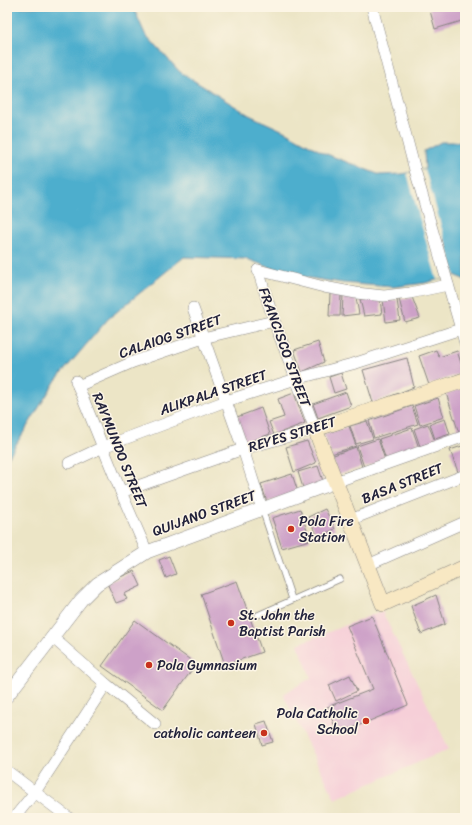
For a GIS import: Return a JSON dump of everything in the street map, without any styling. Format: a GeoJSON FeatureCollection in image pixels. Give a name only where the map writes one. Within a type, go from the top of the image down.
{"type":"FeatureCollection","features":[{"type":"Feature","properties":{"kind":"main road","name":"REYES STREET"},"geometry":{"type":"LineString","coordinates":[[315,429],[465,380]]}},
{"type":"Feature","properties":{"kind":"main road","name":"FRANCISCO STREET"},"geometry":{"type":"LineString","coordinates":[[315,429],[383,604],[465,568]]}},
{"type":"Feature","properties":{"kind":"street"},"geometry":{"type":"LineString","coordinates":[[372,7],[415,170],[465,343]]}},
{"type":"Feature","properties":{"kind":"street","name":"FRANCISCO STREET"},"geometry":{"type":"LineString","coordinates":[[315,429],[274,321],[258,270],[324,287],[384,296],[410,293],[447,282]]}},
{"type":"Feature","properties":{"kind":"street"},"geometry":{"type":"LineString","coordinates":[[193,308],[243,449],[262,509]]}},
{"type":"Feature","properties":{"kind":"street","name":"CALAIOG STREET"},"geometry":{"type":"LineString","coordinates":[[77,384],[133,362],[203,338],[274,321]]}},
{"type":"Feature","properties":{"kind":"street","name":"ALIKPALA STREET"},"geometry":{"type":"LineString","coordinates":[[69,463],[103,447],[226,401],[356,363],[461,329]]}},
{"type":"Feature","properties":{"kind":"street","name":"RAYMUNDO STREET"},"geometry":{"type":"LineString","coordinates":[[77,384],[120,492],[147,552]]}},
{"type":"Feature","properties":{"kind":"street","name":"REYES STREET"},"geometry":{"type":"LineString","coordinates":[[120,492],[243,449],[315,429]]}},
{"type":"Feature","properties":{"kind":"street","name":"QUIJANO STREET"},"geometry":{"type":"LineString","coordinates":[[7,696],[81,600],[97,584],[147,552],[335,482],[465,436]]}},
{"type":"Feature","properties":{"kind":"street","name":"BASA STREET"},"geometry":{"type":"LineString","coordinates":[[350,520],[465,474]]}},
{"type":"Feature","properties":{"kind":"street"},"geometry":{"type":"LineString","coordinates":[[368,565],[465,522]]}},
{"type":"Feature","properties":{"kind":"street"},"geometry":{"type":"LineString","coordinates":[[52,638],[155,724]]}},
{"type":"Feature","properties":{"kind":"street"},"geometry":{"type":"LineString","coordinates":[[14,818],[35,792],[106,684]]}},
{"type":"Feature","properties":{"kind":"street"},"geometry":{"type":"LineString","coordinates":[[7,771],[69,818]]}},
{"type":"Feature","properties":{"kind":"lane"},"geometry":{"type":"LineString","coordinates":[[262,509],[292,599]]}},
{"type":"Feature","properties":{"kind":"lane"},"geometry":{"type":"LineString","coordinates":[[258,615],[340,579]]}},
{"type":"Feature","properties":{"kind":"shaded area","name":"Pola Catholic School"},"geometry":{"type":"Polygon","coordinates":[[[382,611],[449,749],[335,799],[283,694],[311,678],[298,644],[382,611]]]}},
{"type":"Feature","properties":{"kind":"water"},"geometry":{"type":"Polygon","coordinates":[[[7,7],[133,7],[145,34],[180,72],[249,115],[286,132],[324,153],[380,175],[402,174],[425,169],[424,151],[441,142],[465,142],[465,280],[455,275],[425,283],[393,287],[343,283],[290,275],[247,259],[184,257],[108,319],[56,380],[7,459],[7,7]]]}},
{"type":"Feature","properties":{"kind":"pier"},"geometry":{"type":"Polygon","coordinates":[[[425,169],[455,275],[437,280],[407,173],[425,169]]]}},
{"type":"Feature","properties":{"kind":"building"},"geometry":{"type":"Polygon","coordinates":[[[429,7],[465,7],[465,20],[435,29],[429,7]]]}},
{"type":"Feature","properties":{"kind":"building"},"geometry":{"type":"Polygon","coordinates":[[[330,293],[341,295],[340,316],[329,316],[330,293]]]}},
{"type":"Feature","properties":{"kind":"building"},"geometry":{"type":"Polygon","coordinates":[[[343,295],[356,298],[359,314],[342,316],[343,295]]]}},
{"type":"Feature","properties":{"kind":"building"},"geometry":{"type":"Polygon","coordinates":[[[412,297],[420,318],[405,322],[399,299],[412,297]]]}},
{"type":"Feature","properties":{"kind":"building"},"geometry":{"type":"Polygon","coordinates":[[[360,299],[380,300],[382,314],[364,316],[360,299]]]}},
{"type":"Feature","properties":{"kind":"building"},"geometry":{"type":"Polygon","coordinates":[[[383,300],[397,300],[400,320],[386,322],[383,300]]]}},
{"type":"Feature","properties":{"kind":"building"},"geometry":{"type":"Polygon","coordinates":[[[318,342],[324,362],[302,372],[294,350],[318,342]]]}},
{"type":"Feature","properties":{"kind":"building"},"geometry":{"type":"Polygon","coordinates":[[[436,350],[439,357],[457,351],[464,372],[429,385],[419,356],[436,350]]]}},
{"type":"Feature","properties":{"kind":"building"},"geometry":{"type":"Polygon","coordinates":[[[407,358],[414,387],[373,403],[363,370],[407,358]]]}},
{"type":"Feature","properties":{"kind":"building"},"geometry":{"type":"Polygon","coordinates":[[[341,373],[346,389],[334,393],[329,377],[341,373]]]}},
{"type":"Feature","properties":{"kind":"building"},"geometry":{"type":"Polygon","coordinates":[[[465,387],[465,431],[459,433],[446,393],[465,387]]]}},
{"type":"Feature","properties":{"kind":"building"},"geometry":{"type":"Polygon","coordinates":[[[346,392],[351,406],[318,418],[313,404],[346,392]]]}},
{"type":"Feature","properties":{"kind":"building"},"geometry":{"type":"Polygon","coordinates":[[[294,393],[305,423],[274,435],[269,422],[284,417],[278,399],[294,393]]]}},
{"type":"Feature","properties":{"kind":"building"},"geometry":{"type":"Polygon","coordinates":[[[438,398],[444,417],[420,425],[414,406],[438,398]]]}},
{"type":"Feature","properties":{"kind":"building"},"geometry":{"type":"Polygon","coordinates":[[[412,406],[418,424],[374,438],[369,421],[412,406]]]}},
{"type":"Feature","properties":{"kind":"building"},"geometry":{"type":"Polygon","coordinates":[[[261,408],[270,434],[246,443],[237,417],[261,408]]]}},
{"type":"Feature","properties":{"kind":"building"},"geometry":{"type":"Polygon","coordinates":[[[445,419],[450,434],[435,439],[430,424],[445,419]]]}},
{"type":"Feature","properties":{"kind":"building"},"geometry":{"type":"Polygon","coordinates":[[[367,421],[373,439],[356,444],[350,426],[367,421]]]}},
{"type":"Feature","properties":{"kind":"building"},"geometry":{"type":"Polygon","coordinates":[[[428,424],[435,441],[420,446],[414,429],[428,424]]]}},
{"type":"Feature","properties":{"kind":"building"},"geometry":{"type":"Polygon","coordinates":[[[349,426],[356,446],[331,454],[324,434],[349,426]]]}},
{"type":"Feature","properties":{"kind":"building"},"geometry":{"type":"Polygon","coordinates":[[[412,428],[419,448],[386,460],[379,439],[412,428]]]}},
{"type":"Feature","properties":{"kind":"building"},"geometry":{"type":"Polygon","coordinates":[[[378,439],[385,460],[364,467],[357,446],[378,439]]]}},
{"type":"Feature","properties":{"kind":"building"},"geometry":{"type":"Polygon","coordinates":[[[307,441],[316,463],[294,472],[286,447],[307,441]]]}},
{"type":"Feature","properties":{"kind":"building"},"geometry":{"type":"Polygon","coordinates":[[[465,445],[465,469],[458,472],[450,450],[465,445]]]}},
{"type":"Feature","properties":{"kind":"building"},"geometry":{"type":"Polygon","coordinates":[[[356,447],[362,467],[338,475],[331,456],[356,447]]]}},
{"type":"Feature","properties":{"kind":"building"},"geometry":{"type":"Polygon","coordinates":[[[318,466],[324,484],[304,491],[298,472],[318,466]]]}},
{"type":"Feature","properties":{"kind":"building"},"geometry":{"type":"Polygon","coordinates":[[[292,474],[298,492],[267,502],[261,484],[292,474]]]}},
{"type":"Feature","properties":{"kind":"building","name":"Pola Fire Station"},"geometry":{"type":"Polygon","coordinates":[[[300,509],[310,540],[282,548],[272,518],[300,509]]]}},
{"type":"Feature","properties":{"kind":"building"},"geometry":{"type":"Polygon","coordinates":[[[325,509],[335,529],[318,537],[308,517],[325,509]]]}},
{"type":"Feature","properties":{"kind":"building"},"geometry":{"type":"Polygon","coordinates":[[[169,556],[176,574],[166,578],[159,560],[169,556]]]}},
{"type":"Feature","properties":{"kind":"building"},"geometry":{"type":"Polygon","coordinates":[[[134,571],[141,586],[124,594],[127,599],[116,603],[107,583],[134,571]]]}},
{"type":"Feature","properties":{"kind":"building","name":"St. John the Baptist Parish"},"geometry":{"type":"Polygon","coordinates":[[[237,581],[262,652],[225,665],[201,594],[237,581]]]}},
{"type":"Feature","properties":{"kind":"building"},"geometry":{"type":"Polygon","coordinates":[[[436,595],[445,624],[421,634],[411,606],[436,595]]]}},
{"type":"Feature","properties":{"kind":"building"},"geometry":{"type":"Polygon","coordinates":[[[372,616],[408,705],[338,734],[327,707],[373,689],[347,626],[372,616]]]}},
{"type":"Feature","properties":{"kind":"building","name":"Pola Gymnasium"},"geometry":{"type":"Polygon","coordinates":[[[135,620],[196,664],[163,710],[102,666],[135,620]]]}},
{"type":"Feature","properties":{"kind":"building"},"geometry":{"type":"Polygon","coordinates":[[[350,675],[357,691],[336,701],[329,685],[350,675]]]}},
{"type":"Feature","properties":{"kind":"building","name":"catholic canteen"},"geometry":{"type":"Polygon","coordinates":[[[266,721],[273,742],[262,745],[256,724],[266,721]]]}},
{"type":"Feature","properties":{"kind":"place","name":"Pola Fire Station"},"geometry":{"type":"Point","coordinates":[291,529]}},
{"type":"Feature","properties":{"kind":"place","name":"St. John the Baptist Parish"},"geometry":{"type":"Point","coordinates":[231,623]}},
{"type":"Feature","properties":{"kind":"place","name":"Pola Gymnasium"},"geometry":{"type":"Point","coordinates":[149,665]}},
{"type":"Feature","properties":{"kind":"place","name":"Pola Catholic School"},"geometry":{"type":"Point","coordinates":[366,721]}},
{"type":"Feature","properties":{"kind":"place","name":"catholic canteen"},"geometry":{"type":"Point","coordinates":[264,733]}}]}
